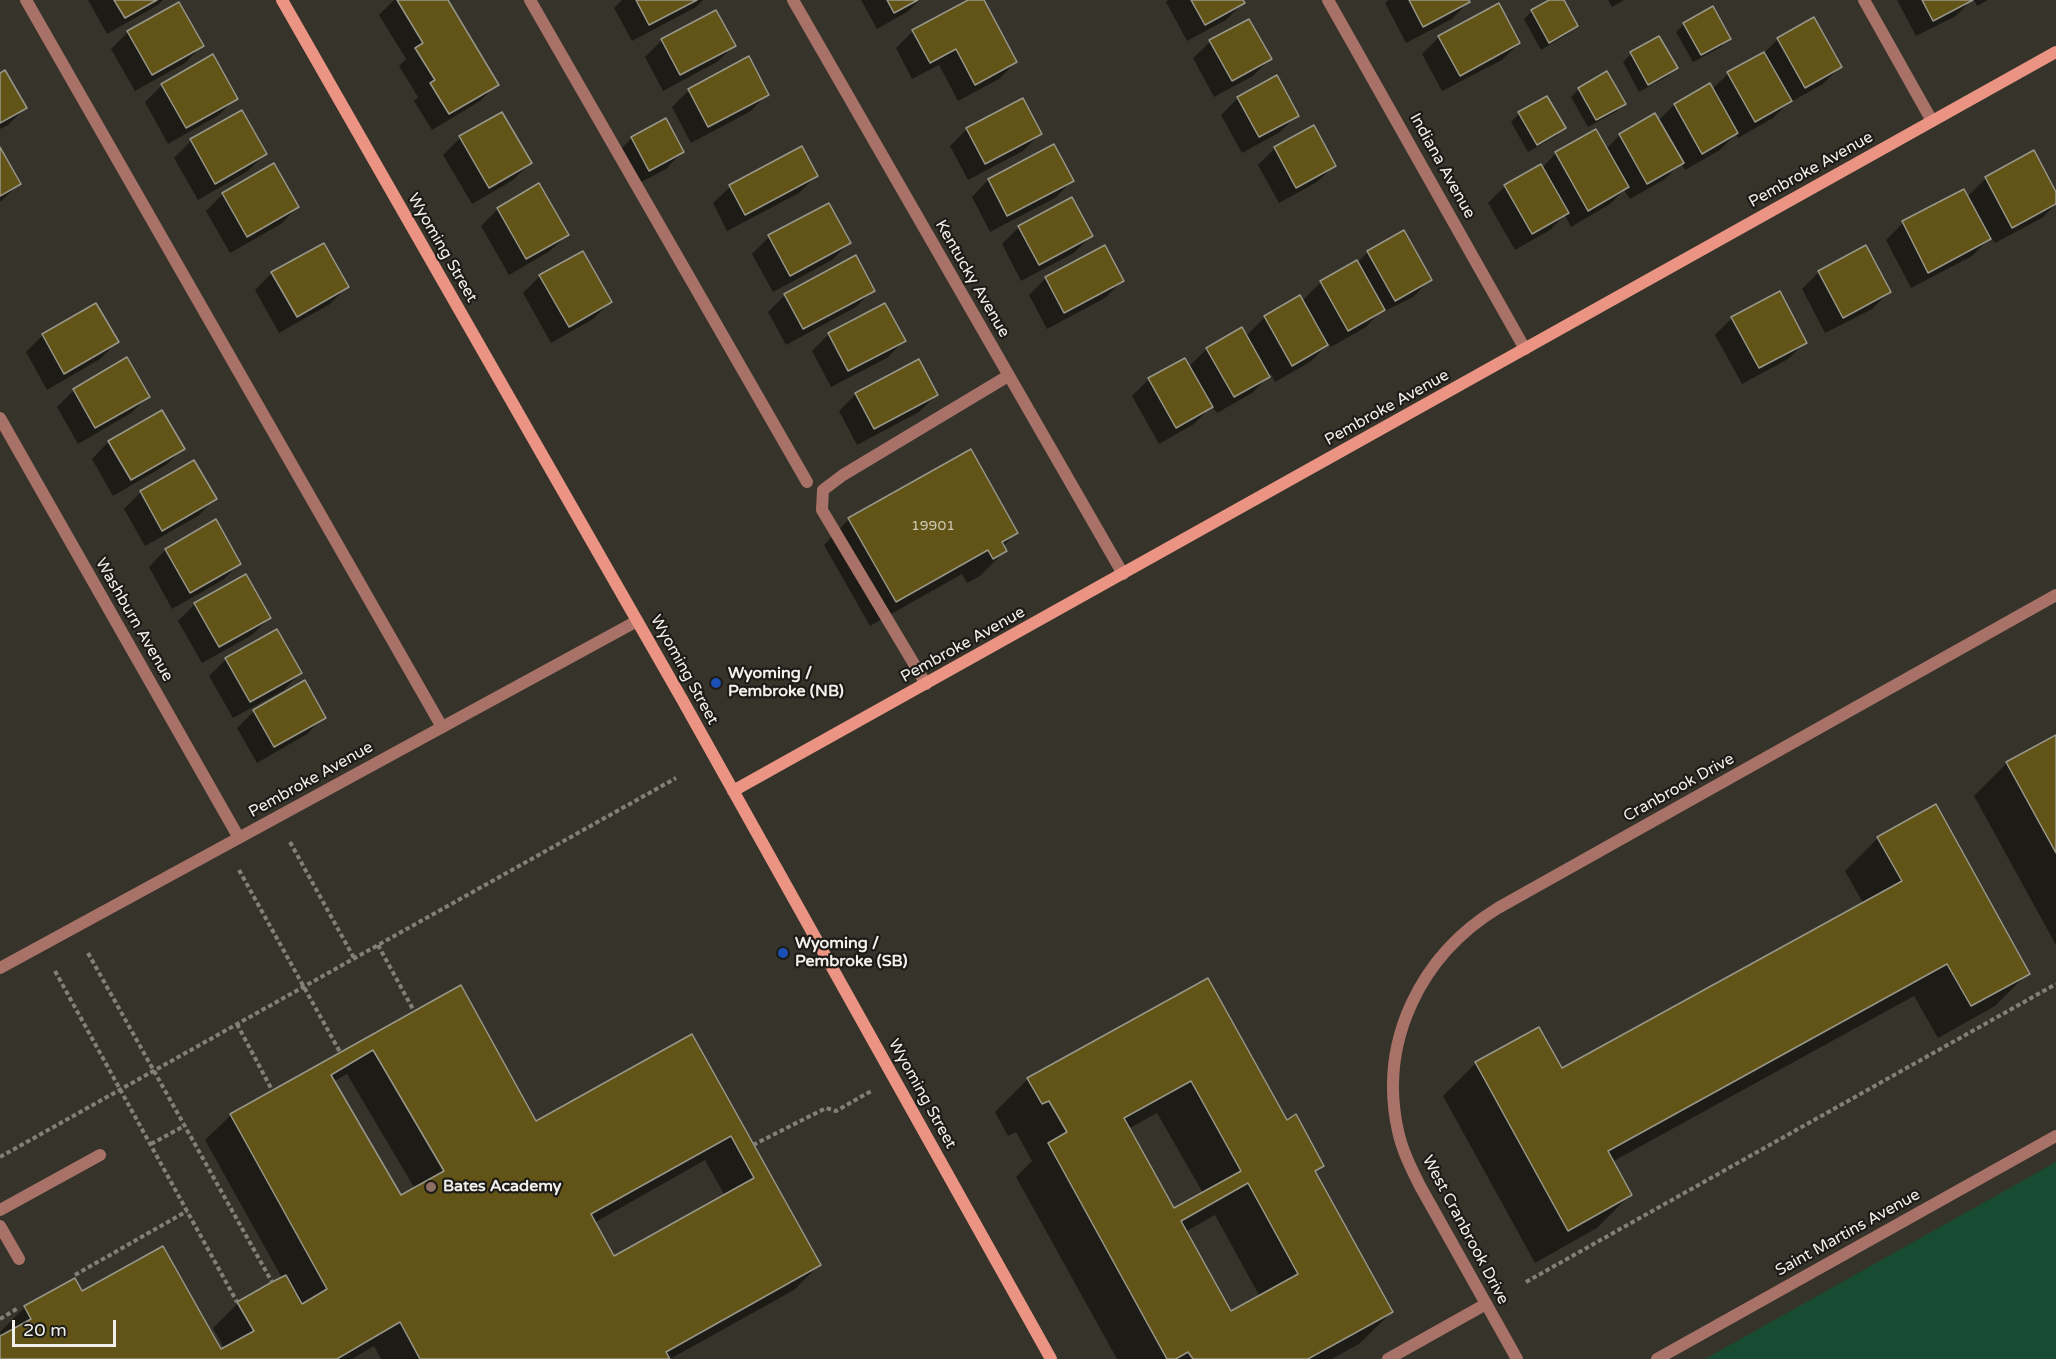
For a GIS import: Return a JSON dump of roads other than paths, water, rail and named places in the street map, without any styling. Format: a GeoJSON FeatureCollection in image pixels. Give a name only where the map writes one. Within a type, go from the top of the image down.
{"type":"FeatureCollection","features":[{"type":"Feature","properties":{"kind":"street"},"geometry":{"type":"LineString","coordinates":[[26,0],[442,727]]}},
{"type":"Feature","properties":{"kind":"street","name":"Wyoming Street"},"geometry":{"type":"LineString","coordinates":[[282,0],[637,621],[1051,1359]]}},
{"type":"Feature","properties":{"kind":"street"},"geometry":{"type":"LineString","coordinates":[[530,0],[807,482]]}},
{"type":"Feature","properties":{"kind":"street","name":"Kentucky Avenue"},"geometry":{"type":"LineString","coordinates":[[793,0],[1123,574]]}},
{"type":"Feature","properties":{"kind":"street","name":"Indiana Avenue"},"geometry":{"type":"LineString","coordinates":[[1328,0],[1525,349]]}},
{"type":"Feature","properties":{"kind":"street"},"geometry":{"type":"LineString","coordinates":[[1864,0],[1932,121]]}},
{"type":"Feature","properties":{"kind":"street","name":"Pembroke Avenue"},"geometry":{"type":"LineString","coordinates":[[733,791],[2056,52]]}},
{"type":"Feature","properties":{"kind":"street"},"geometry":{"type":"LineString","coordinates":[[926,684],[822,510],[823,490],[843,475],[1008,376]]}},
{"type":"Feature","properties":{"kind":"street","name":"Washburn Avenue"},"geometry":{"type":"LineString","coordinates":[[0,418],[239,838]]}},
{"type":"Feature","properties":{"kind":"street","name":"Cranbrook Drive"},"geometry":{"type":"LineString","coordinates":[[1394,1076],[1397,1048],[1405,1020],[1419,988],[1446,950],[1481,919],[2056,595]]}},
{"type":"Feature","properties":{"kind":"street","name":"Pembroke Avenue"},"geometry":{"type":"LineString","coordinates":[[0,968],[637,621]]}},
{"type":"Feature","properties":{"kind":"street","name":"West Cranbrook Drive"},"geometry":{"type":"LineString","coordinates":[[1394,1076],[1396,1122],[1407,1160],[1517,1359]]}},
{"type":"Feature","properties":{"kind":"street","name":"Saint Martins Avenue"},"geometry":{"type":"LineString","coordinates":[[1657,1359],[2056,1136]]}},
{"type":"Feature","properties":{"kind":"street"},"geometry":{"type":"LineString","coordinates":[[0,1210],[100,1155]]}},
{"type":"Feature","properties":{"kind":"street"},"geometry":{"type":"LineString","coordinates":[[0,1226],[19,1259]]}},
{"type":"Feature","properties":{"kind":"street"},"geometry":{"type":"LineString","coordinates":[[1388,1359],[1486,1304]]}},
{"type":"Feature","properties":{"kind":"place","name":"Wyoming / Pembroke (NB)"},"geometry":{"type":"Point","coordinates":[716,683]}},
{"type":"Feature","properties":{"kind":"place","name":"Wyoming / Pembroke (SB)"},"geometry":{"type":"Point","coordinates":[783,953]}},
{"type":"Feature","properties":{"kind":"place","name":"Bates Academy"},"geometry":{"type":"Point","coordinates":[431,1187]}}]}
